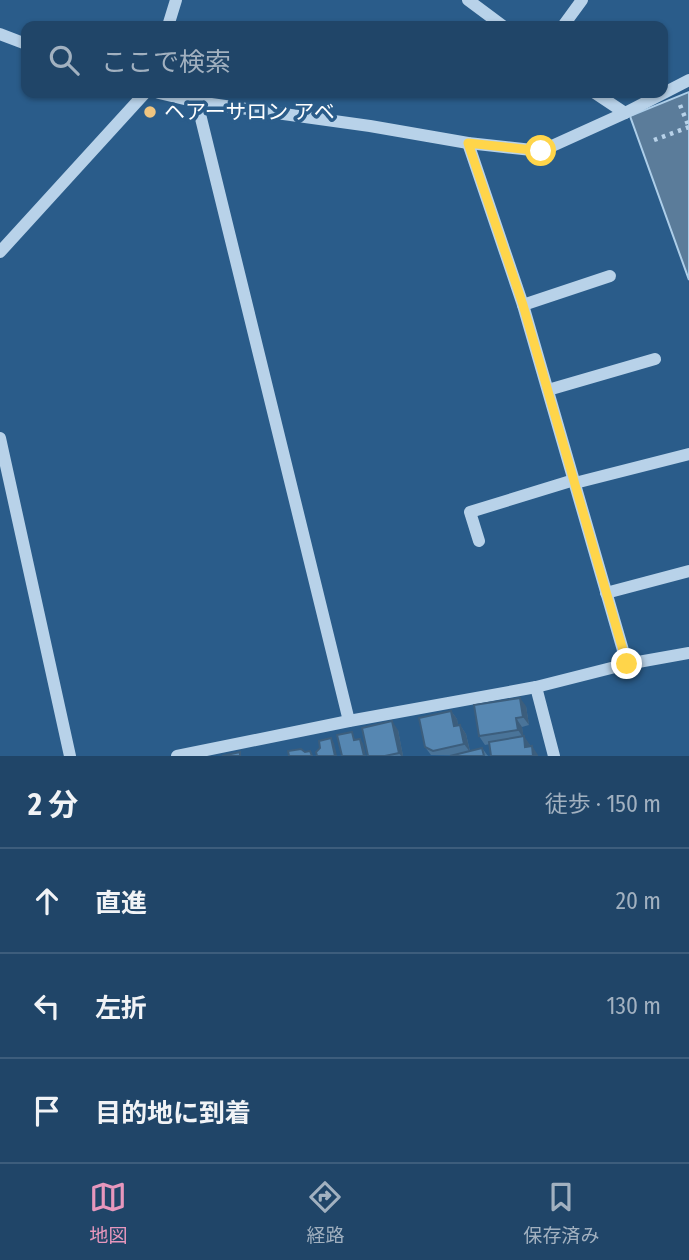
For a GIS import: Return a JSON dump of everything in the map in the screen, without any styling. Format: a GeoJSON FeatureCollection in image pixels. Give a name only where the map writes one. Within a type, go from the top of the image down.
{"type":"FeatureCollection","features":[{"type":"Feature","properties":{"kind":"street"},"geometry":{"type":"LineString","coordinates":[[170,21],[176,0]]}},
{"type":"Feature","properties":{"kind":"street"},"geometry":{"type":"LineString","coordinates":[[468,0],[496,21]]}},
{"type":"Feature","properties":{"kind":"street"},"geometry":{"type":"LineString","coordinates":[[567,21],[582,0]]}},
{"type":"Feature","properties":{"kind":"street"},"geometry":{"type":"LineString","coordinates":[[0,34],[21,42]]}},
{"type":"Feature","properties":{"kind":"street"},"geometry":{"type":"LineString","coordinates":[[668,91],[689,80]]}},
{"type":"Feature","properties":{"kind":"street"},"geometry":{"type":"LineString","coordinates":[[0,252],[140,98]]}},
{"type":"Feature","properties":{"kind":"street"},"geometry":{"type":"LineString","coordinates":[[180,98],[468,143],[541,151],[654,98]]}},
{"type":"Feature","properties":{"kind":"street"},"geometry":{"type":"LineString","coordinates":[[602,98],[625,113]]}},
{"type":"Feature","properties":{"kind":"street"},"geometry":{"type":"LineString","coordinates":[[197,102],[349,721]]}},
{"type":"Feature","properties":{"kind":"street"},"geometry":{"type":"LineString","coordinates":[[468,143],[523,305],[627,664]]}},
{"type":"Feature","properties":{"kind":"street"},"geometry":{"type":"LineString","coordinates":[[523,305],[610,276]]}},
{"type":"Feature","properties":{"kind":"street"},"geometry":{"type":"LineString","coordinates":[[548,390],[655,359]]}},
{"type":"Feature","properties":{"kind":"street"},"geometry":{"type":"LineString","coordinates":[[0,438],[70,756]]}},
{"type":"Feature","properties":{"kind":"street"},"geometry":{"type":"LineString","coordinates":[[479,541],[470,512],[574,481],[689,454]]}},
{"type":"Feature","properties":{"kind":"street"},"geometry":{"type":"LineString","coordinates":[[606,593],[689,571]]}},
{"type":"Feature","properties":{"kind":"street"},"geometry":{"type":"LineString","coordinates":[[177,756],[536,687],[627,664],[689,653]]}},
{"type":"Feature","properties":{"kind":"street"},"geometry":{"type":"LineString","coordinates":[[536,687],[554,756]]}},
{"type":"Feature","properties":{"kind":"path"},"geometry":{"type":"LineString","coordinates":[[654,140],[689,127]]}},
{"type":"Feature","properties":{"kind":"water"},"geometry":{"type":"Polygon","coordinates":[[[689,92],[689,280],[630,116],[689,92]]]}},
{"type":"Feature","properties":{"kind":"building"},"geometry":{"type":"Polygon","coordinates":[[[520,698],[523,717],[516,718],[518,730],[479,736],[474,705],[520,698]]]}},
{"type":"Feature","properties":{"kind":"building"},"geometry":{"type":"Polygon","coordinates":[[[451,711],[454,726],[460,725],[464,744],[433,751],[425,747],[419,718],[451,711]]]}},
{"type":"Feature","properties":{"kind":"building"},"geometry":{"type":"Polygon","coordinates":[[[392,721],[399,753],[368,756],[362,728],[392,721]]]}},
{"type":"Feature","properties":{"kind":"building"},"geometry":{"type":"Polygon","coordinates":[[[352,732],[354,740],[360,739],[364,756],[342,756],[337,735],[352,732]]]}},
{"type":"Feature","properties":{"kind":"building"},"geometry":{"type":"Polygon","coordinates":[[[524,736],[525,747],[532,746],[533,756],[491,756],[489,742],[524,736]]]}},
{"type":"Feature","properties":{"kind":"building"},"geometry":{"type":"Polygon","coordinates":[[[331,738],[335,756],[317,756],[319,741],[331,738]]]}},
{"type":"Feature","properties":{"kind":"building"},"geometry":{"type":"Polygon","coordinates":[[[482,748],[484,756],[450,756],[482,748]]]}},
{"type":"Feature","properties":{"kind":"building"},"geometry":{"type":"Polygon","coordinates":[[[288,751],[310,751],[312,756],[289,756],[288,751]]]}},
{"type":"Feature","properties":{"kind":"building"},"geometry":{"type":"Polygon","coordinates":[[[240,752],[240,756],[222,756],[240,752]]]}},
{"type":"Feature","properties":{"kind":"place","name":"ヘアーサロン アベ"},"geometry":{"type":"Point","coordinates":[150,112]}},
{"type":"Feature","properties":{"kind":"route"},"geometry":{"type":"LineString","coordinates":[[541,151],[468,143],[523,305],[627,664]]}}]}
